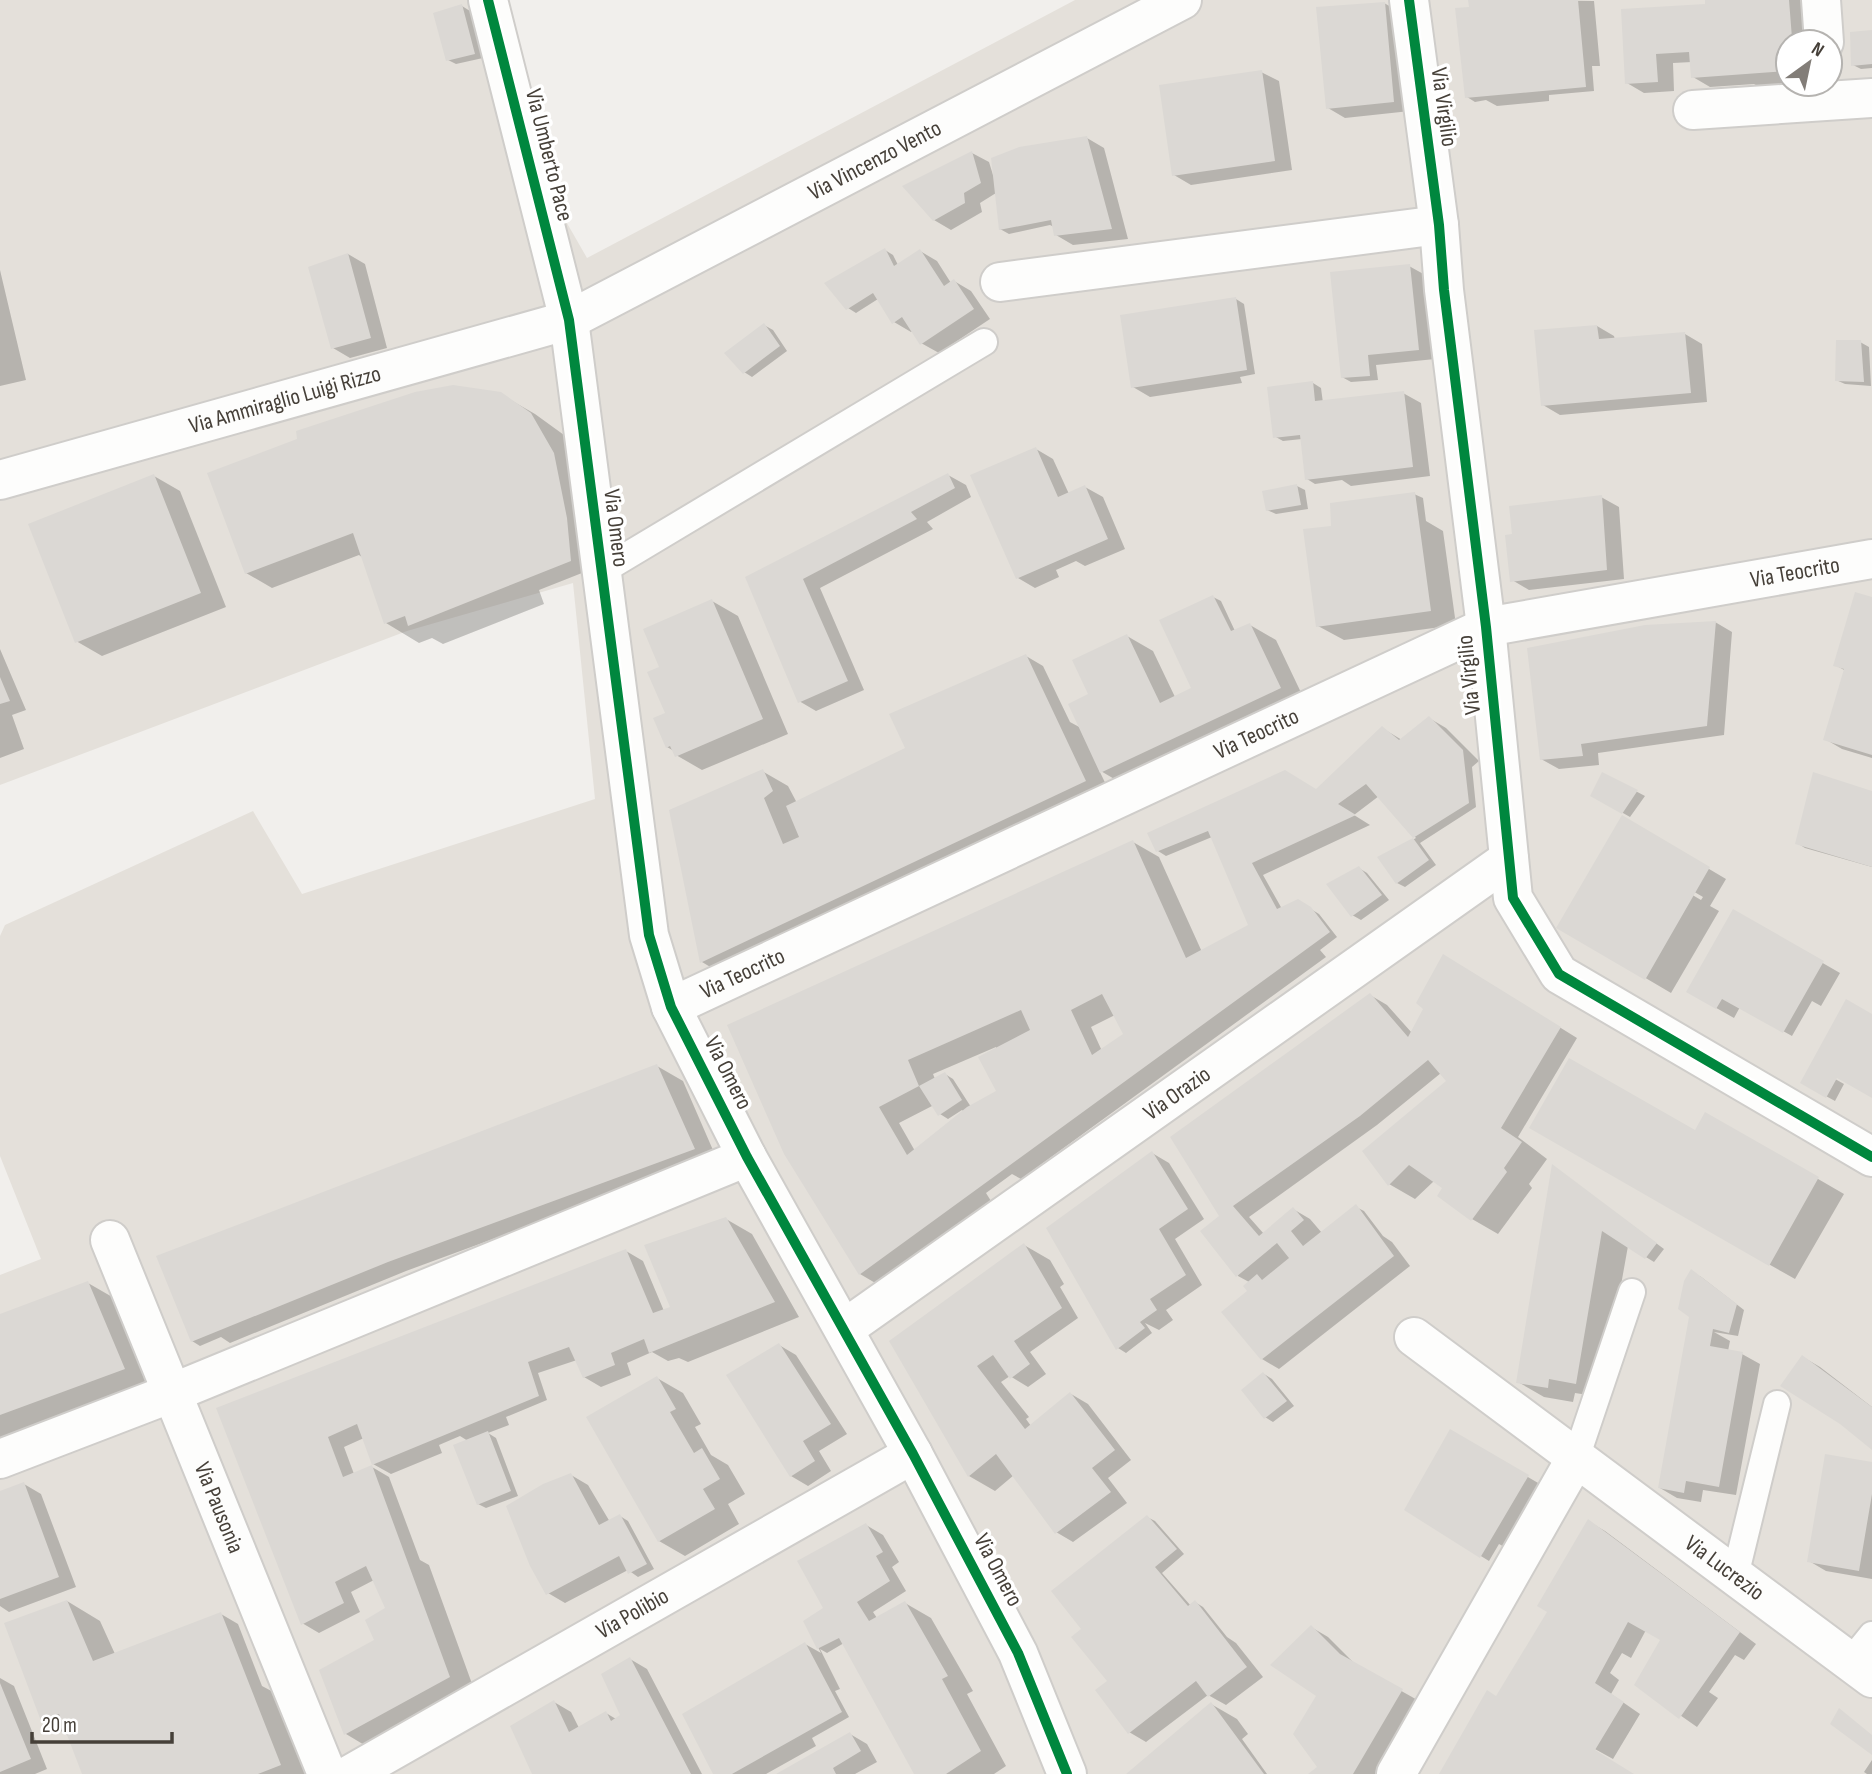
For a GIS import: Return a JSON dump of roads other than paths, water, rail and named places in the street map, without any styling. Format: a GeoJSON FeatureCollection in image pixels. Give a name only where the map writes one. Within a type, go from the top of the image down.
{"type":"FeatureCollection","features":[{"type":"Feature","properties":{"kind":"street","name":"Via Umberto Pace"},"geometry":{"type":"LineString","coordinates":[[488,0],[569,320]]}},
{"type":"Feature","properties":{"kind":"street","name":"Via Vincenzo Vento"},"geometry":{"type":"LineString","coordinates":[[569,320],[1182,0]]}},
{"type":"Feature","properties":{"kind":"street","name":"Via Virgilio"},"geometry":{"type":"LineString","coordinates":[[1409,0],[1439,225],[1444,290],[1486,627],[1513,898],[1559,974],[1872,1157]]}},
{"type":"Feature","properties":{"kind":"street"},"geometry":{"type":"LineString","coordinates":[[1821,0],[1823,28]]}},
{"type":"Feature","properties":{"kind":"street"},"geometry":{"type":"LineString","coordinates":[[1844,94],[1872,98]]}},
{"type":"Feature","properties":{"kind":"street"},"geometry":{"type":"LineString","coordinates":[[1693,110],[1783,98]]}},
{"type":"Feature","properties":{"kind":"street"},"geometry":{"type":"LineString","coordinates":[[1000,282],[1439,225]]}},
{"type":"Feature","properties":{"kind":"street","name":"Via Ammiraglio Luigi Rizzo"},"geometry":{"type":"LineString","coordinates":[[0,480],[569,320]]}},
{"type":"Feature","properties":{"kind":"street","name":"Via Omero"},"geometry":{"type":"LineString","coordinates":[[569,320],[649,934],[671,1007],[747,1157],[914,1454],[1018,1653],[1067,1774]]}},
{"type":"Feature","properties":{"kind":"street","name":"Via Teocrito"},"geometry":{"type":"LineString","coordinates":[[671,1007],[1486,627],[1872,559]]}},
{"type":"Feature","properties":{"kind":"street","name":"Via Orazio"},"geometry":{"type":"LineString","coordinates":[[844,1329],[1508,859]]}},
{"type":"Feature","properties":{"kind":"street"},"geometry":{"type":"LineString","coordinates":[[0,1459],[172,1393],[747,1157]]}},
{"type":"Feature","properties":{"kind":"street","name":"Via Pausonia"},"geometry":{"type":"LineString","coordinates":[[110,1240],[327,1774]]}},
{"type":"Feature","properties":{"kind":"street","name":"Via Lucrezio"},"geometry":{"type":"LineString","coordinates":[[1414,1337],[1735,1576],[1865,1658]]}},
{"type":"Feature","properties":{"kind":"street","name":"Via Polibio"},"geometry":{"type":"LineString","coordinates":[[351,1774],[914,1454]]}},
{"type":"Feature","properties":{"kind":"street"},"geometry":{"type":"LineString","coordinates":[[1396,1774],[1576,1458]]}},
{"type":"Feature","properties":{"kind":"lane"},"geometry":{"type":"LineString","coordinates":[[600,572],[984,342]]}},
{"type":"Feature","properties":{"kind":"lane"},"geometry":{"type":"LineString","coordinates":[[1576,1458],[1632,1292]]}},
{"type":"Feature","properties":{"kind":"lane"},"geometry":{"type":"LineString","coordinates":[[1735,1576],[1777,1404]]}}]}
